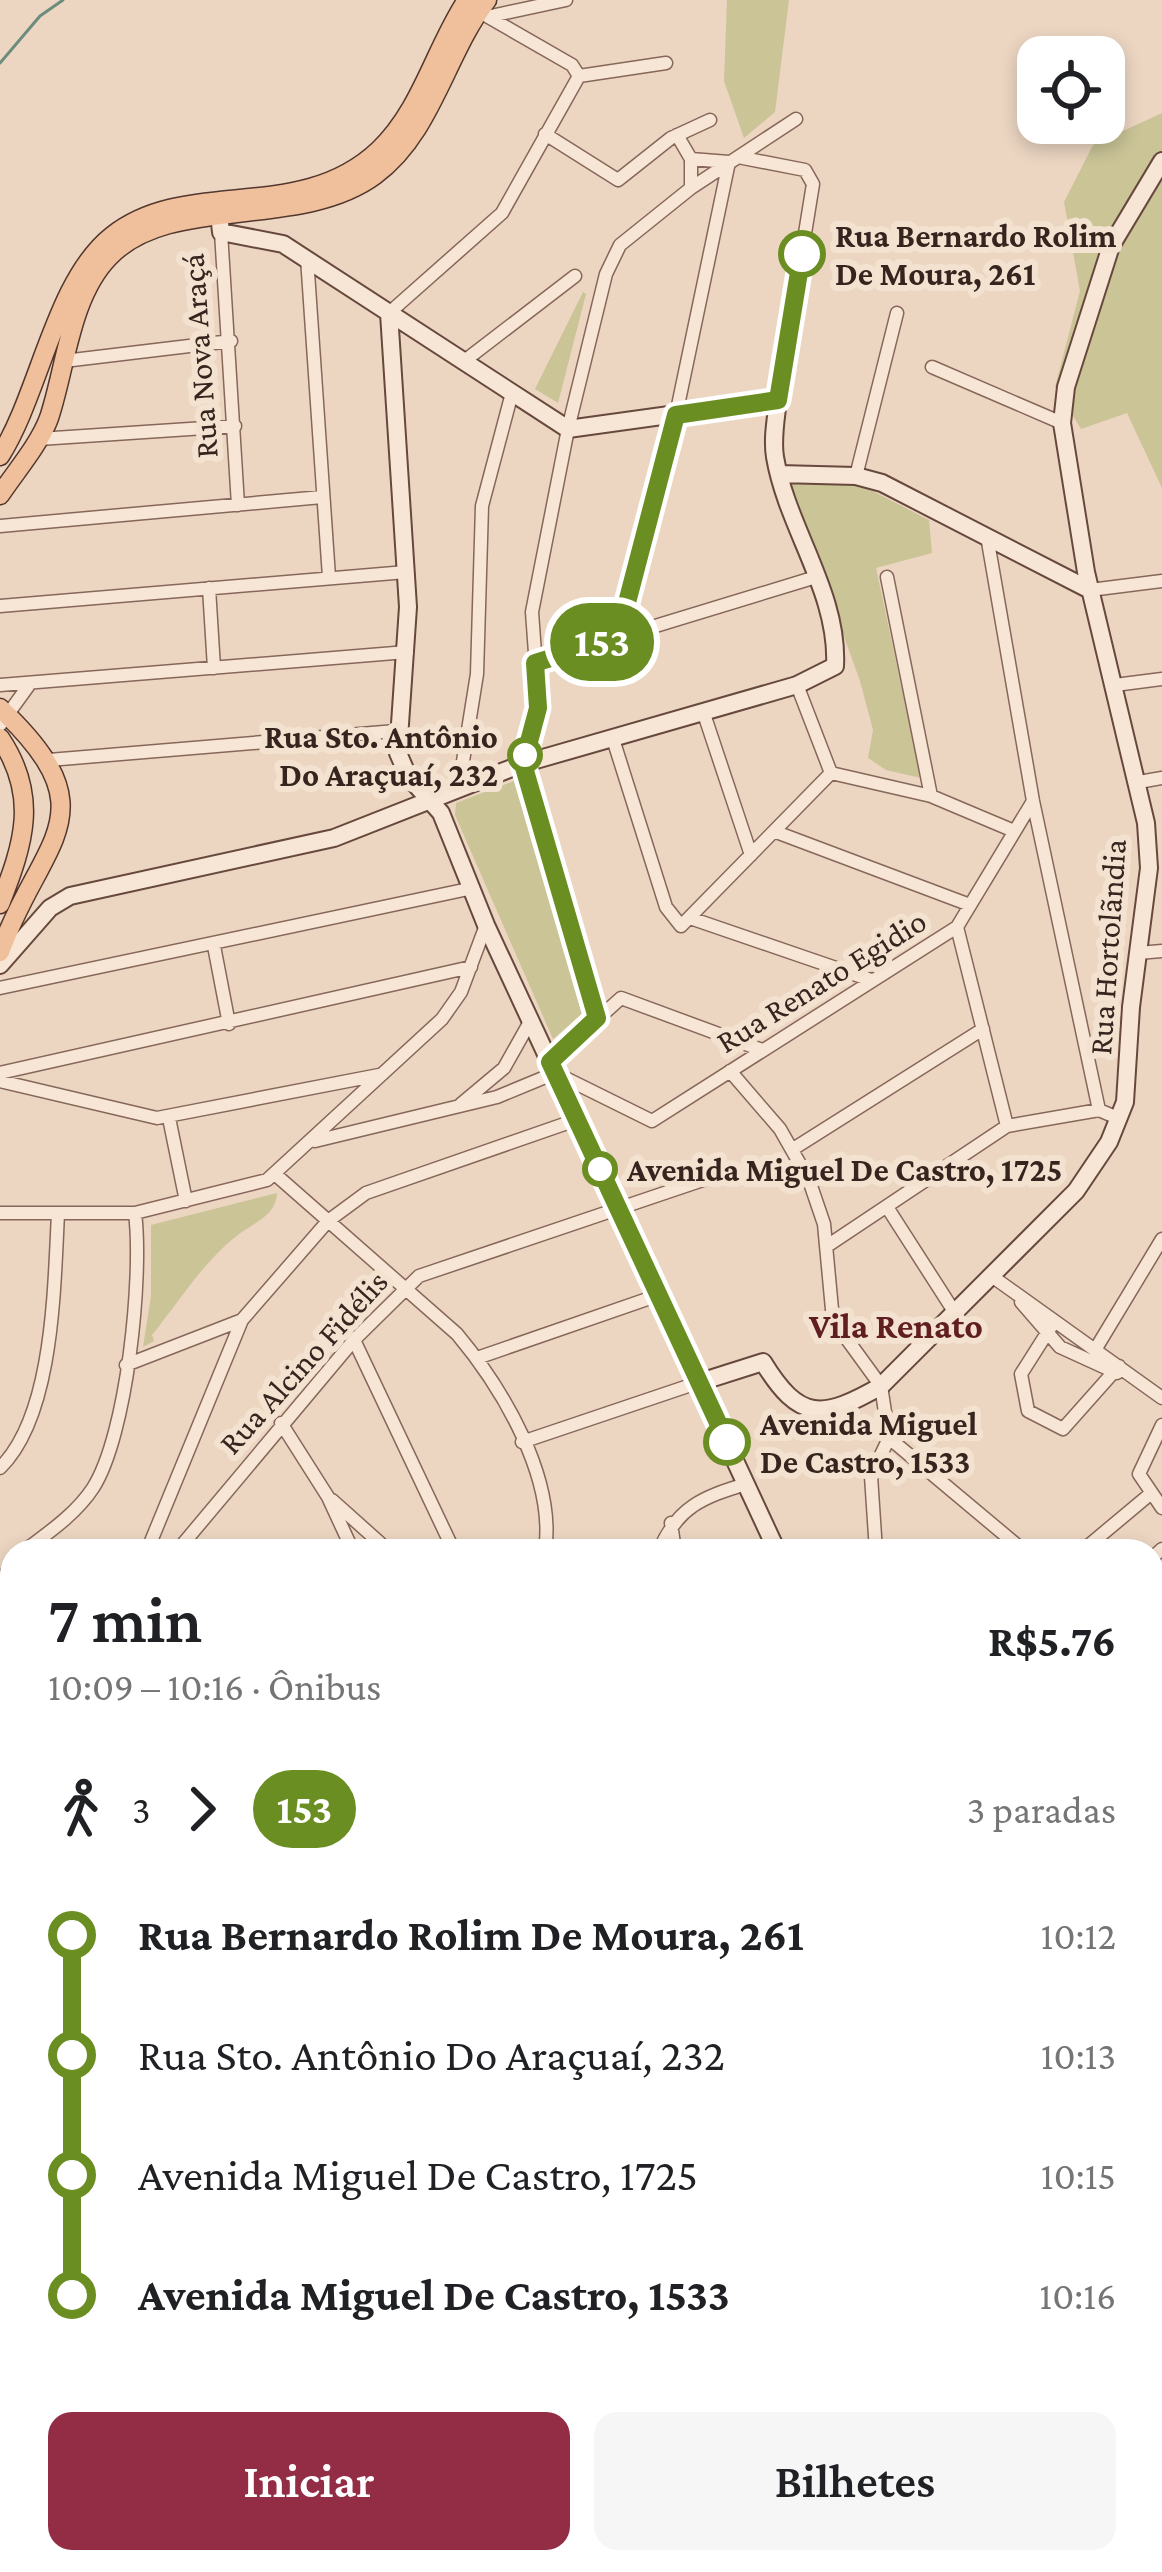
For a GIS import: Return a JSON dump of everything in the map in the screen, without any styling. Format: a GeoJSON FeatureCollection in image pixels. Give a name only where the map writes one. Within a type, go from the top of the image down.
{"type":"FeatureCollection","features":[{"type":"Feature","properties":{"kind":"main road"},"geometry":{"type":"LineString","coordinates":[[0,456],[27,407],[74,289],[99,248],[136,221],[220,218],[292,196],[360,166],[406,117],[455,19],[480,5]]}},
{"type":"Feature","properties":{"kind":"main road"},"geometry":{"type":"LineString","coordinates":[[0,495],[38,439],[90,281],[106,259],[150,231],[305,208],[373,177],[416,130],[480,5]]}},
{"type":"Feature","properties":{"kind":"main road"},"geometry":{"type":"LineString","coordinates":[[0,952],[62,823],[61,790],[51,764],[2,715]]}},
{"type":"Feature","properties":{"kind":"main road"},"geometry":{"type":"LineString","coordinates":[[0,738],[22,777],[27,818],[25,841],[0,904]]}},
{"type":"Feature","properties":{"kind":"main road"},"geometry":{"type":"LineString","coordinates":[[22,777],[33,768],[51,764]]}},
{"type":"Feature","properties":{"kind":"main road"},"geometry":{"type":"LineString","coordinates":[[27,818],[42,826],[62,823]]}},
{"type":"Feature","properties":{"kind":"street"},"geometry":{"type":"LineString","coordinates":[[480,5],[566,0]]}},
{"type":"Feature","properties":{"kind":"street"},"geometry":{"type":"LineString","coordinates":[[480,5],[572,65],[579,76]]}},
{"type":"Feature","properties":{"kind":"street"},"geometry":{"type":"LineString","coordinates":[[579,76],[666,63]]}},
{"type":"Feature","properties":{"kind":"street"},"geometry":{"type":"LineString","coordinates":[[389,313],[502,213],[579,76]]}},
{"type":"Feature","properties":{"kind":"street"},"geometry":{"type":"LineString","coordinates":[[597,1018],[523,764],[538,708],[536,577],[568,429],[606,274],[620,245],[692,188],[796,119]]}},
{"type":"Feature","properties":{"kind":"street"},"geometry":{"type":"LineString","coordinates":[[545,134],[618,180],[677,135],[710,120]]}},
{"type":"Feature","properties":{"kind":"street"},"geometry":{"type":"LineString","coordinates":[[677,135],[691,160],[692,188]]}},
{"type":"Feature","properties":{"kind":"street"},"geometry":{"type":"LineString","coordinates":[[618,637],[676,415],[733,159]]}},
{"type":"Feature","properties":{"kind":"street"},"geometry":{"type":"LineString","coordinates":[[0,965],[50,908],[70,896],[334,838],[436,807],[459,786],[523,764],[797,685],[835,666],[833,628],[779,474],[774,439],[813,184],[805,170],[733,159],[691,160]]}},
{"type":"Feature","properties":{"kind":"street","name":"Rua Hortolãndia"},"geometry":{"type":"LineString","coordinates":[[881,1386],[1076,1191],[1120,1119],[1128,1085],[1138,953],[1156,867],[1090,590],[1062,423],[1066,387],[1111,245],[1162,160]]}},
{"type":"Feature","properties":{"kind":"street"},"geometry":{"type":"LineString","coordinates":[[220,218],[307,258],[568,429],[778,400]]}},
{"type":"Feature","properties":{"kind":"street","name":"Rua Nova Araçá"},"geometry":{"type":"LineString","coordinates":[[220,218],[238,505]]}},
{"type":"Feature","properties":{"kind":"street"},"geometry":{"type":"LineString","coordinates":[[307,258],[329,578]]}},
{"type":"Feature","properties":{"kind":"street"},"geometry":{"type":"LineString","coordinates":[[463,362],[575,276]]}},
{"type":"Feature","properties":{"kind":"street"},"geometry":{"type":"LineString","coordinates":[[389,313],[406,572],[407,652],[396,731],[402,766],[436,807],[486,925],[771,1539]]}},
{"type":"Feature","properties":{"kind":"street"},"geometry":{"type":"LineString","coordinates":[[856,476],[897,314]]}},
{"type":"Feature","properties":{"kind":"street"},"geometry":{"type":"LineString","coordinates":[[64,361],[231,341]]}},
{"type":"Feature","properties":{"kind":"street"},"geometry":{"type":"LineString","coordinates":[[932,367],[1062,423]]}},
{"type":"Feature","properties":{"kind":"street"},"geometry":{"type":"LineString","coordinates":[[459,786],[477,674],[482,506],[512,393]]}},
{"type":"Feature","properties":{"kind":"street"},"geometry":{"type":"LineString","coordinates":[[38,439],[235,426]]}},
{"type":"Feature","properties":{"kind":"street"},"geometry":{"type":"LineString","coordinates":[[779,474],[856,476],[906,495],[988,542],[1090,590],[1162,580]]}},
{"type":"Feature","properties":{"kind":"street"},"geometry":{"type":"LineString","coordinates":[[0,526],[322,497]]}},
{"type":"Feature","properties":{"kind":"street"},"geometry":{"type":"LineString","coordinates":[[988,542],[1033,801],[1099,1109]]}},
{"type":"Feature","properties":{"kind":"street"},"geometry":{"type":"LineString","coordinates":[[0,606],[406,572]]}},
{"type":"Feature","properties":{"kind":"street"},"geometry":{"type":"LineString","coordinates":[[535,663],[816,577]]}},
{"type":"Feature","properties":{"kind":"street"},"geometry":{"type":"LineString","coordinates":[[887,577],[931,796]]}},
{"type":"Feature","properties":{"kind":"street"},"geometry":{"type":"LineString","coordinates":[[208,588],[214,668]]}},
{"type":"Feature","properties":{"kind":"street"},"geometry":{"type":"LineString","coordinates":[[0,685],[407,652]]}},
{"type":"Feature","properties":{"kind":"street"},"geometry":{"type":"LineString","coordinates":[[1114,685],[1162,679]]}},
{"type":"Feature","properties":{"kind":"street"},"geometry":{"type":"LineString","coordinates":[[2,715],[30,684]]}},
{"type":"Feature","properties":{"kind":"street"},"geometry":{"type":"LineString","coordinates":[[797,685],[832,773]]}},
{"type":"Feature","properties":{"kind":"street"},"geometry":{"type":"LineString","coordinates":[[703,711],[752,855]]}},
{"type":"Feature","properties":{"kind":"street"},"geometry":{"type":"LineString","coordinates":[[51,764],[396,731]]}},
{"type":"Feature","properties":{"kind":"street"},"geometry":{"type":"LineString","coordinates":[[613,740],[666,907],[686,922],[871,980]]}},
{"type":"Feature","properties":{"kind":"street"},"geometry":{"type":"LineString","coordinates":[[832,773],[931,796],[1014,831]]}},
{"type":"Feature","properties":{"kind":"street"},"geometry":{"type":"LineString","coordinates":[[686,922],[832,773]]}},
{"type":"Feature","properties":{"kind":"street"},"geometry":{"type":"LineString","coordinates":[[1139,782],[1162,778]]}},
{"type":"Feature","properties":{"kind":"street","name":"Rua Renato Egidio"},"geometry":{"type":"LineString","coordinates":[[552,1068],[652,1121],[957,927],[1033,801]]}},
{"type":"Feature","properties":{"kind":"street"},"geometry":{"type":"LineString","coordinates":[[776,832],[970,905]]}},
{"type":"Feature","properties":{"kind":"street"},"geometry":{"type":"LineString","coordinates":[[0,988],[473,888]]}},
{"type":"Feature","properties":{"kind":"street"},"geometry":{"type":"LineString","coordinates":[[0,1213],[135,1213],[276,1175],[442,1019],[471,967],[486,925]]}},
{"type":"Feature","properties":{"kind":"street"},"geometry":{"type":"LineString","coordinates":[[957,927],[1007,1126]]}},
{"type":"Feature","properties":{"kind":"street"},"geometry":{"type":"LineString","coordinates":[[214,946],[230,1024]]}},
{"type":"Feature","properties":{"kind":"street"},"geometry":{"type":"LineString","coordinates":[[1138,953],[1162,951]]}},
{"type":"Feature","properties":{"kind":"street"},"geometry":{"type":"LineString","coordinates":[[0,1077],[471,967]]}},
{"type":"Feature","properties":{"kind":"street"},"geometry":{"type":"LineString","coordinates":[[315,1141],[497,1097],[552,1068],[621,998],[762,1050]]}},
{"type":"Feature","properties":{"kind":"street"},"geometry":{"type":"LineString","coordinates":[[460,1104],[504,1068],[531,1020]]}},
{"type":"Feature","properties":{"kind":"street"},"geometry":{"type":"LineString","coordinates":[[793,1149],[983,1029]]}},
{"type":"Feature","properties":{"kind":"street"},"geometry":{"type":"LineString","coordinates":[[730,1071],[793,1149],[821,1210],[833,1320],[881,1386],[889,1438],[872,1476],[875,1539]]}},
{"type":"Feature","properties":{"kind":"street"},"geometry":{"type":"LineString","coordinates":[[0,1077],[131,1115],[169,1118],[379,1076]]}},
{"type":"Feature","properties":{"kind":"street"},"geometry":{"type":"LineString","coordinates":[[827,1246],[1007,1126],[1099,1109],[1120,1119]]}},
{"type":"Feature","properties":{"kind":"street"},"geometry":{"type":"LineString","coordinates":[[169,1118],[187,1201]]}},
{"type":"Feature","properties":{"kind":"street"},"geometry":{"type":"LineString","coordinates":[[152,1539],[242,1320],[328,1221],[396,1178],[576,1120]]}},
{"type":"Feature","properties":{"kind":"street"},"geometry":{"type":"LineString","coordinates":[[276,1175],[477,1358],[522,1442],[547,1513],[545,1539]]}},
{"type":"Feature","properties":{"kind":"street","name":"Rua Alcino Fidélis"},"geometry":{"type":"LineString","coordinates":[[187,1539],[281,1423],[403,1288],[428,1271],[703,1180]]}},
{"type":"Feature","properties":{"kind":"street"},"geometry":{"type":"LineString","coordinates":[[887,1207],[956,1313]]}},
{"type":"Feature","properties":{"kind":"street"},"geometry":{"type":"LineString","coordinates":[[36,1539],[92,1489],[103,1466],[139,1286],[135,1213]]}},
{"type":"Feature","properties":{"kind":"street"},"geometry":{"type":"LineString","coordinates":[[0,1468],[29,1425],[51,1314],[58,1214]]}},
{"type":"Feature","properties":{"kind":"street"},"geometry":{"type":"LineString","coordinates":[[1096,1350],[1162,1239]]}},
{"type":"Feature","properties":{"kind":"street"},"geometry":{"type":"LineString","coordinates":[[993,1277],[1117,1369]]}},
{"type":"Feature","properties":{"kind":"street"},"geometry":{"type":"LineString","coordinates":[[477,1358],[658,1295]]}},
{"type":"Feature","properties":{"kind":"street"},"geometry":{"type":"LineString","coordinates":[[1017,1296],[1044,1334],[1077,1358],[1132,1375],[1162,1399]]}},
{"type":"Feature","properties":{"kind":"street"},"geometry":{"type":"LineString","coordinates":[[126,1365],[242,1320]]}},
{"type":"Feature","properties":{"kind":"street"},"geometry":{"type":"LineString","coordinates":[[1054,1322],[1021,1374],[1028,1411],[1064,1429],[1117,1369]]}},
{"type":"Feature","properties":{"kind":"street"},"geometry":{"type":"LineString","coordinates":[[354,1340],[448,1539]]}},
{"type":"Feature","properties":{"kind":"street"},"geometry":{"type":"LineString","coordinates":[[522,1442],[763,1362],[790,1402],[806,1410],[846,1402],[881,1386]]}},
{"type":"Feature","properties":{"kind":"street"},"geometry":{"type":"LineString","coordinates":[[281,1423],[328,1497],[347,1539]]}},
{"type":"Feature","properties":{"kind":"street"},"geometry":{"type":"LineString","coordinates":[[1162,1426],[1140,1463],[1141,1483],[1162,1508]]}},
{"type":"Feature","properties":{"kind":"street"},"geometry":{"type":"LineString","coordinates":[[889,1438],[1010,1539]]}},
{"type":"Feature","properties":{"kind":"street"},"geometry":{"type":"LineString","coordinates":[[664,1539],[671,1523],[704,1496],[746,1484]]}},
{"type":"Feature","properties":{"kind":"street"},"geometry":{"type":"LineString","coordinates":[[1096,1539],[1149,1495]]}},
{"type":"Feature","properties":{"kind":"street"},"geometry":{"type":"LineString","coordinates":[[328,1497],[375,1539]]}},
{"type":"Feature","properties":{"kind":"street"},"geometry":{"type":"LineString","coordinates":[[671,1523],[673,1539]]}},
{"type":"Feature","properties":{"kind":"shaded area"},"geometry":{"type":"Polygon","coordinates":[[[727,0],[789,0],[775,112],[744,138],[724,81],[727,0]]]}},
{"type":"Feature","properties":{"kind":"shaded area"},"geometry":{"type":"Polygon","coordinates":[[[1162,113],[1162,488],[1127,413],[1081,429],[1055,387],[1080,291],[1064,202],[1093,145],[1125,144],[1125,130],[1162,113]]]}},
{"type":"Feature","properties":{"kind":"shaded area"},"geometry":{"type":"Polygon","coordinates":[[[583,292],[586,294],[558,403],[535,389],[583,292]]]}},
{"type":"Feature","properties":{"kind":"shaded area"},"geometry":{"type":"Polygon","coordinates":[[[788,482],[863,486],[929,520],[932,553],[876,568],[921,778],[886,770],[868,758],[873,730],[860,681],[788,482]]]}},
{"type":"Feature","properties":{"kind":"shaded area"},"geometry":{"type":"Polygon","coordinates":[[[514,781],[587,1001],[584,1012],[553,1039],[455,815],[456,803],[514,781]]]}},
{"type":"Feature","properties":{"kind":"shaded area"},"geometry":{"type":"Polygon","coordinates":[[[277,1193],[268,1214],[211,1260],[152,1335],[154,1341],[143,1347],[151,1296],[151,1225],[277,1193]]]}},
{"type":"Feature","properties":{"kind":"waterway"},"geometry":{"type":"LineString","coordinates":[[0,63],[40,16],[63,0]]}},
{"type":"Feature","properties":{"kind":"bus line","name":"153"},"geometry":{"type":"LineString","coordinates":[[727,1442],[550,1062],[597,1018],[523,764],[536,725],[535,663],[618,637],[676,415],[778,400],[802,254]]}},
{"type":"Feature","properties":{"kind":"place","name":"Rua Bernardo Rolim De Moura, 261"},"geometry":{"type":"Point","coordinates":[802,254]}},
{"type":"Feature","properties":{"kind":"place","name":"Rua Sto. Antônio Do Araçuaí, 232"},"geometry":{"type":"Point","coordinates":[525,755]}},
{"type":"Feature","properties":{"kind":"place","name":"Avenida Miguel De Castro, 1725"},"geometry":{"type":"Point","coordinates":[600,1169]}},
{"type":"Feature","properties":{"kind":"place","name":"Avenida Miguel De Castro, 1533"},"geometry":{"type":"Point","coordinates":[727,1442]}},
{"type":"Feature","properties":{"kind":"district","name":"Vila Renato"},"geometry":{"type":"Point","coordinates":[896,1326]}}]}
